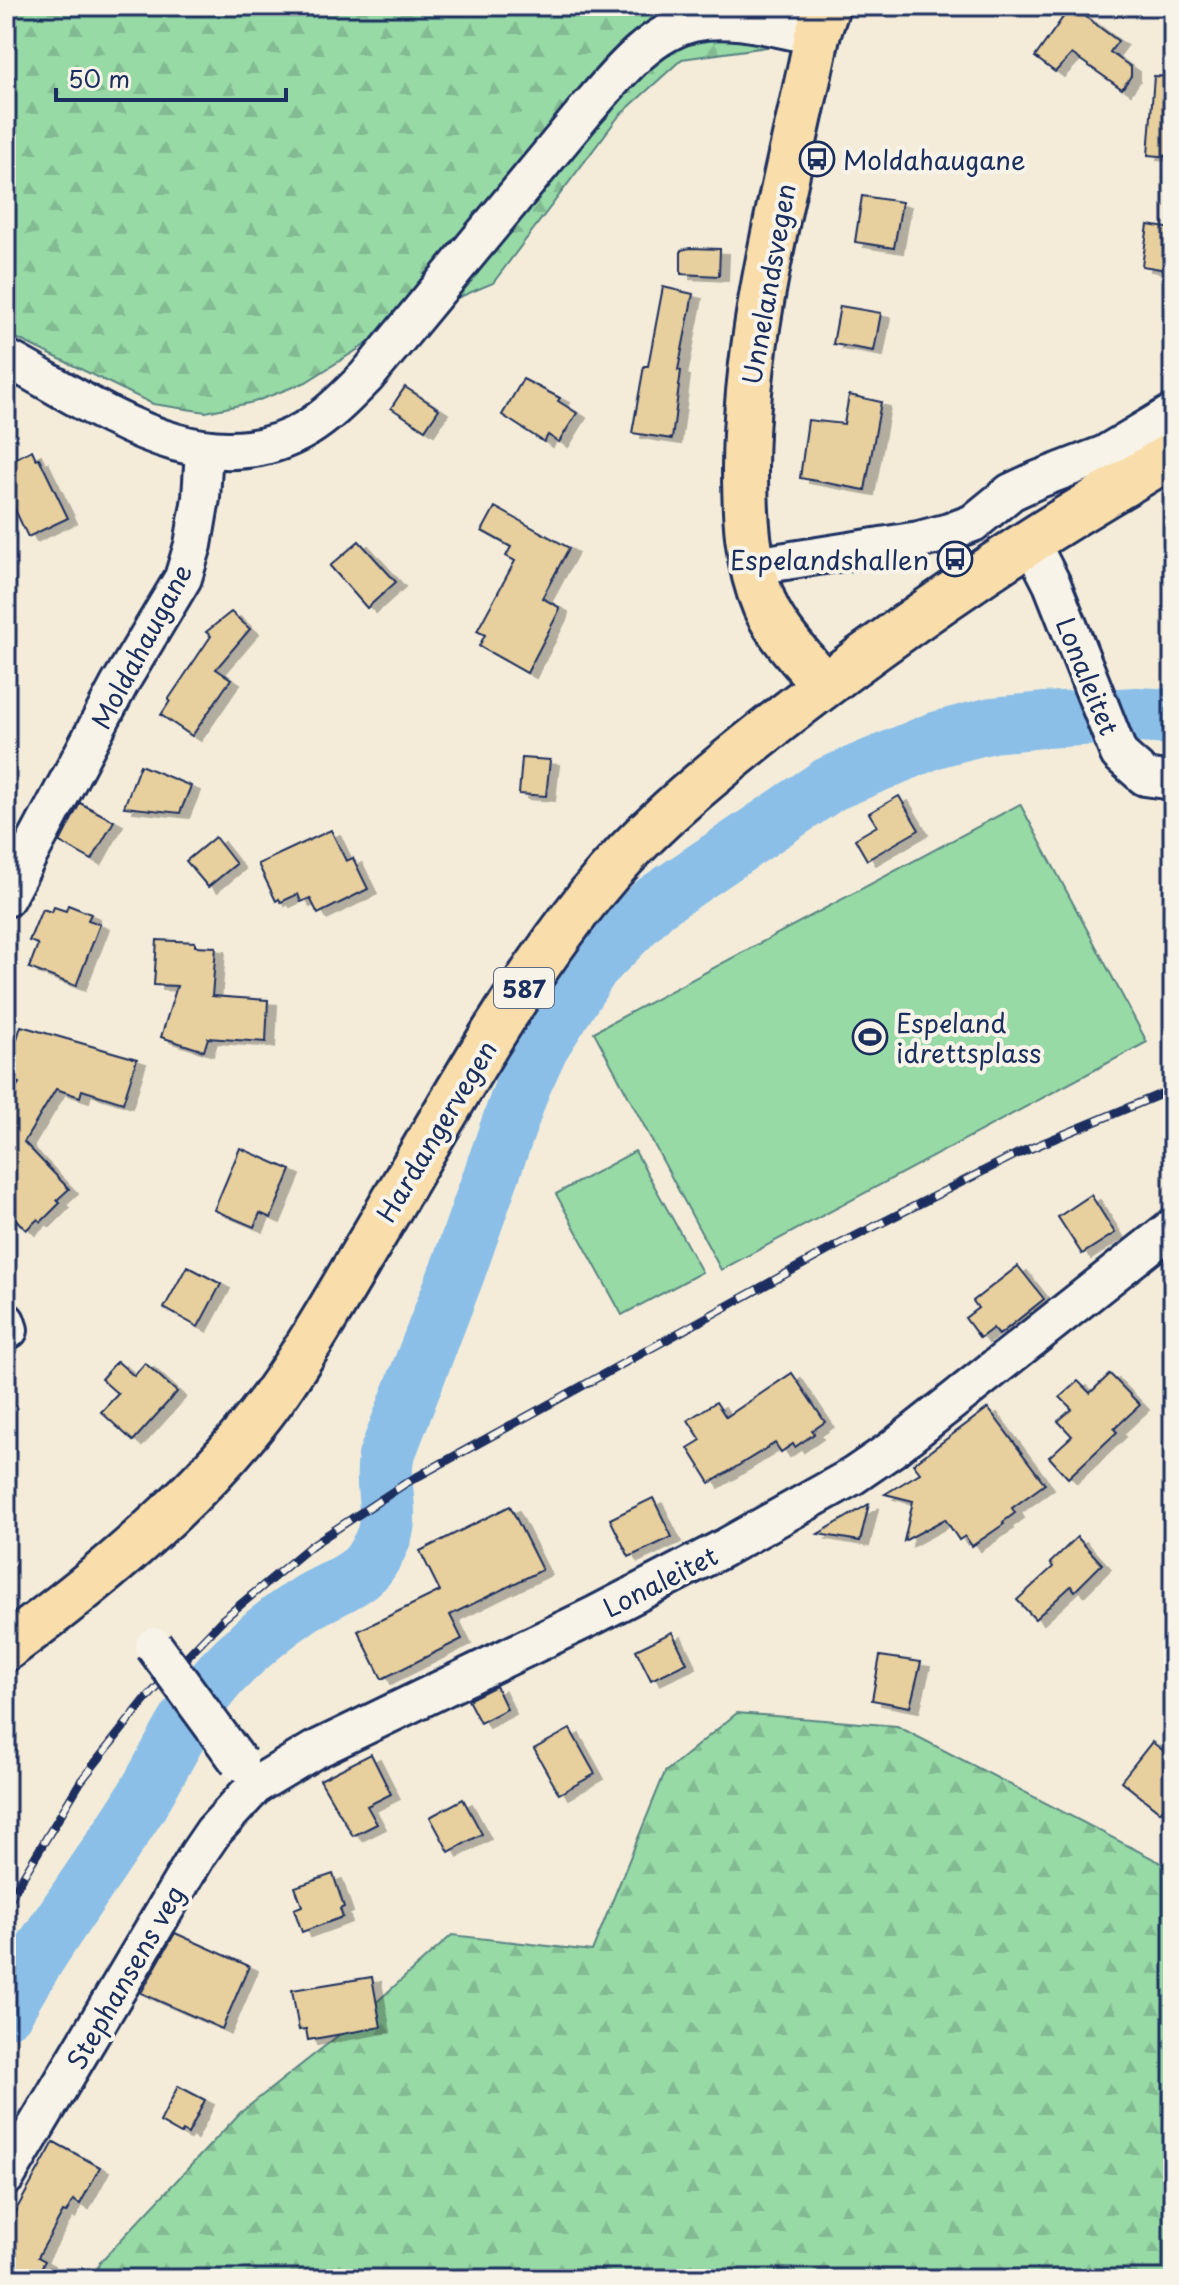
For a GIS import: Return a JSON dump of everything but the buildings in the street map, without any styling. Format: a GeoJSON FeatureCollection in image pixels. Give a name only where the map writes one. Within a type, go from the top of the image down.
{"type":"FeatureCollection","features":[{"type":"Feature","properties":{"kind":"main road","name":"Unnelandsvegen"},"geometry":{"type":"LineString","coordinates":[[822,21],[768,256],[745,427],[747,530],[766,607],[782,633],[823,685]]}},
{"type":"Feature","properties":{"kind":"main road","name":"Hardangervegen"},"geometry":{"type":"LineString","coordinates":[[6,1648],[85,1588],[129,1549],[199,1483],[271,1401],[303,1354],[487,1045],[551,946],[593,891],[667,813],[823,685],[1030,541],[1173,454]]}},
{"type":"Feature","properties":{"kind":"street"},"geometry":{"type":"LineString","coordinates":[[6,358],[138,429],[169,442],[204,450],[239,450],[271,443],[304,430],[339,405],[366,377],[623,67],[647,48],[669,33],[692,23],[822,21]]}},
{"type":"Feature","properties":{"kind":"street"},"geometry":{"type":"LineString","coordinates":[[754,566],[919,540],[949,532],[973,523],[1011,492],[1105,454],[1173,413]]}},
{"type":"Feature","properties":{"kind":"street","name":"Moldahaugane"},"geometry":{"type":"LineString","coordinates":[[6,898],[119,685],[183,578],[193,545],[201,498],[204,450]]}},
{"type":"Feature","properties":{"kind":"street","name":"Lonaleitet"},"geometry":{"type":"LineString","coordinates":[[1030,541],[1052,584],[1119,754],[1145,777],[1173,781]]}},
{"type":"Feature","properties":{"kind":"street","name":"Lonaleitet"},"geometry":{"type":"LineString","coordinates":[[247,1774],[313,1751],[608,1608],[853,1476],[891,1450],[1173,1227]]}},
{"type":"Feature","properties":{"kind":"street"},"geometry":{"type":"LineString","coordinates":[[154,1646],[247,1774]]}},
{"type":"Feature","properties":{"kind":"street","name":"Stephansens veg"},"geometry":{"type":"LineString","coordinates":[[6,2177],[247,1774]]}},
{"type":"Feature","properties":{"kind":"green space"},"geometry":{"type":"Polygon","coordinates":[[[6,6],[832,6],[788,44],[682,59],[619,116],[493,283],[403,321],[306,382],[254,402],[206,412],[153,404],[6,333],[6,6]]]}},
{"type":"Feature","properties":{"kind":"green space","name":"Espeland idrettsplass"},"geometry":{"type":"Polygon","coordinates":[[[1020,804],[1147,1042],[721,1270],[594,1032],[1020,804]]]}},
{"type":"Feature","properties":{"kind":"green space"},"geometry":{"type":"Polygon","coordinates":[[[635,1151],[702,1272],[622,1315],[556,1194],[635,1151]]]}},
{"type":"Feature","properties":{"kind":"green space"},"geometry":{"type":"Polygon","coordinates":[[[737,1713],[897,1726],[1173,1869],[1173,2279],[92,2279],[100,2262],[240,2113],[344,2031],[452,1935],[592,1951],[665,1772],[737,1713]]]}},
{"type":"Feature","properties":{"kind":"waterway"},"geometry":{"type":"LineString","coordinates":[[6,2010],[138,1807],[187,1720],[209,1688],[240,1655],[279,1622],[358,1575],[380,1545],[387,1520],[386,1457],[457,1273],[523,1085],[541,1046],[592,966],[654,903],[830,784],[935,740],[992,725],[1137,715],[1173,717]]}},
{"type":"Feature","properties":{"kind":"railway"},"geometry":{"type":"LineString","coordinates":[[6,1905],[81,1781],[145,1700],[222,1620],[312,1545],[406,1483],[838,1245],[1017,1154],[1173,1089]]}},
{"type":"Feature","properties":{"kind":"place","name":"Moldahaugane"},"geometry":{"type":"Point","coordinates":[817,159]}},
{"type":"Feature","properties":{"kind":"place","name":"Espelandshallen"},"geometry":{"type":"Point","coordinates":[955,559]}},
{"type":"Feature","properties":{"kind":"place","name":"Espeland idrettsplass"},"geometry":{"type":"Point","coordinates":[870,1037]}}]}
